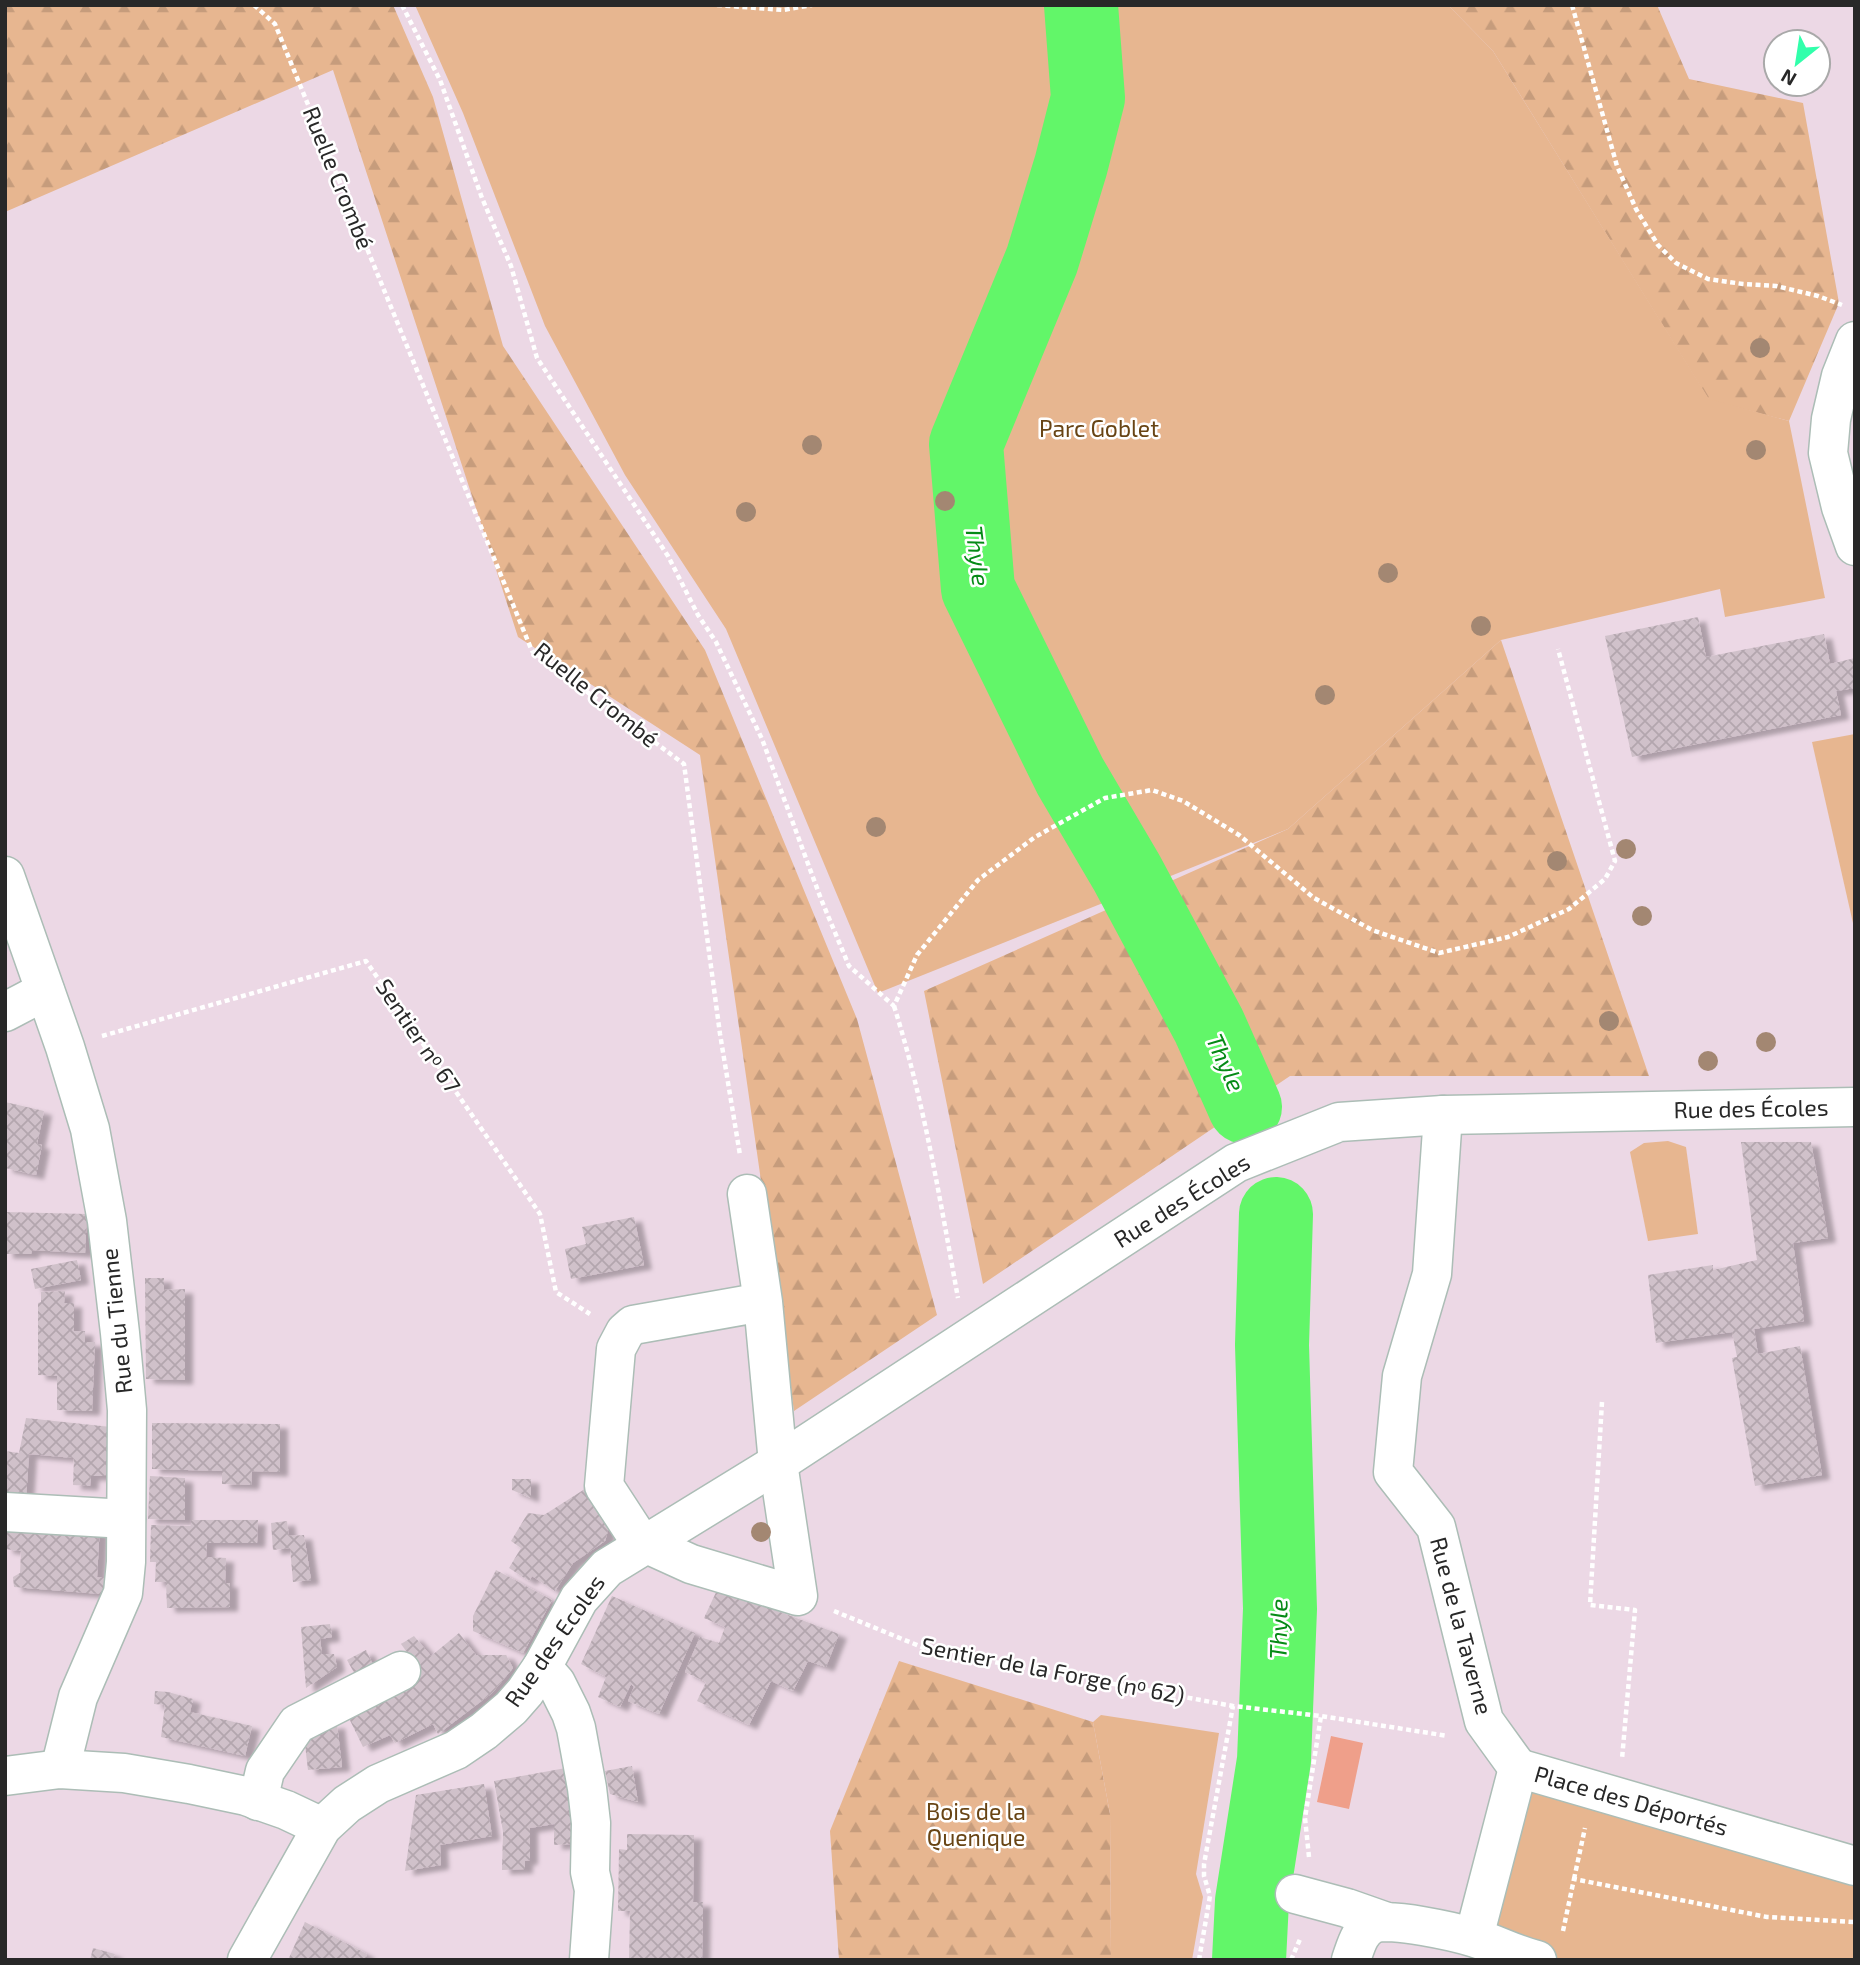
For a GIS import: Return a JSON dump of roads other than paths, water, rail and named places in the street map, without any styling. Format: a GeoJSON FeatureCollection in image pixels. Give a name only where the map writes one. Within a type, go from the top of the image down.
{"type":"FeatureCollection","features":[{"type":"Feature","properties":{"kind":"street"},"geometry":{"type":"LineString","coordinates":[[1851,325],[1831,419],[1828,453],[1841,507],[1855,546]]}},
{"type":"Feature","properties":{"kind":"street","name":"Rue du Tienne"},"geometry":{"type":"LineString","coordinates":[[5,876],[80,1092],[96,1157],[107,1221],[127,1410],[126,1562],[123,1594],[78,1697],[60,1769]]}},
{"type":"Feature","properties":{"kind":"street"},"geometry":{"type":"LineString","coordinates":[[5,1012],[45,991]]}},
{"type":"Feature","properties":{"kind":"street","name":"Rue des Écoles"},"geometry":{"type":"LineString","coordinates":[[778,1463],[1236,1163],[1339,1122],[1443,1115],[1855,1107]]}},
{"type":"Feature","properties":{"kind":"street","name":"Rue de la Taverne"},"geometry":{"type":"LineString","coordinates":[[1443,1115],[1432,1274],[1402,1376],[1393,1472],[1436,1527],[1484,1721],[1518,1768]]}},
{"type":"Feature","properties":{"kind":"street"},"geometry":{"type":"LineString","coordinates":[[747,1194],[763,1302],[778,1463],[798,1596],[691,1564],[647,1544],[634,1532],[604,1486],[616,1349],[623,1335],[633,1325],[763,1302]]}},
{"type":"Feature","properties":{"kind":"street","name":"Rue des Ecoles"},"geometry":{"type":"LineString","coordinates":[[247,1960],[322,1827],[347,1804],[378,1783],[446,1754],[472,1739],[525,1692],[542,1667],[579,1599],[607,1569],[778,1463]]}},
{"type":"Feature","properties":{"kind":"street"},"geometry":{"type":"LineString","coordinates":[[5,1512],[126,1519]]}},
{"type":"Feature","properties":{"kind":"street"},"geometry":{"type":"LineString","coordinates":[[542,1667],[556,1683],[571,1713],[587,1788],[591,1823],[590,1872],[594,1890],[589,1960]]}},
{"type":"Feature","properties":{"kind":"street"},"geometry":{"type":"LineString","coordinates":[[258,1801],[265,1770],[297,1724],[401,1671]]}},
{"type":"Feature","properties":{"kind":"street","name":"Place des Déportés"},"geometry":{"type":"LineString","coordinates":[[1474,1937],[1518,1768],[1607,1781],[1855,1866]]}},
{"type":"Feature","properties":{"kind":"street"},"geometry":{"type":"LineString","coordinates":[[5,1776],[60,1769],[124,1773],[246,1796],[286,1810],[322,1827]]}},
{"type":"Feature","properties":{"kind":"street"},"geometry":{"type":"LineString","coordinates":[[1304,1897],[1384,1921],[1474,1937],[1536,1960]]}},
{"type":"Feature","properties":{"kind":"street"},"geometry":{"type":"LineString","coordinates":[[1351,1960],[1362,1933],[1371,1925],[1384,1921]]}},
{"type":"Feature","properties":{"kind":"waterway","name":"Thyle"},"geometry":{"type":"LineString","coordinates":[[1081,5],[1088,98],[1071,165],[1042,260],[966,444],[978,589],[1070,776],[1127,873],[1209,1026],[1245,1107]]}},
{"type":"Feature","properties":{"kind":"waterway","name":"Thyle"},"geometry":{"type":"LineString","coordinates":[[1249,1960],[1252,1901],[1274,1760],[1280,1609],[1272,1345],[1276,1214]]}},
{"type":"Feature","properties":{"kind":"park label","name":"Parc Goblet"},"geometry":{"type":"Point","coordinates":[1099,429]}},
{"type":"Feature","properties":{"kind":"park label","name":"Bois de la Quenique"},"geometry":{"type":"Point","coordinates":[976,1825]}}]}
